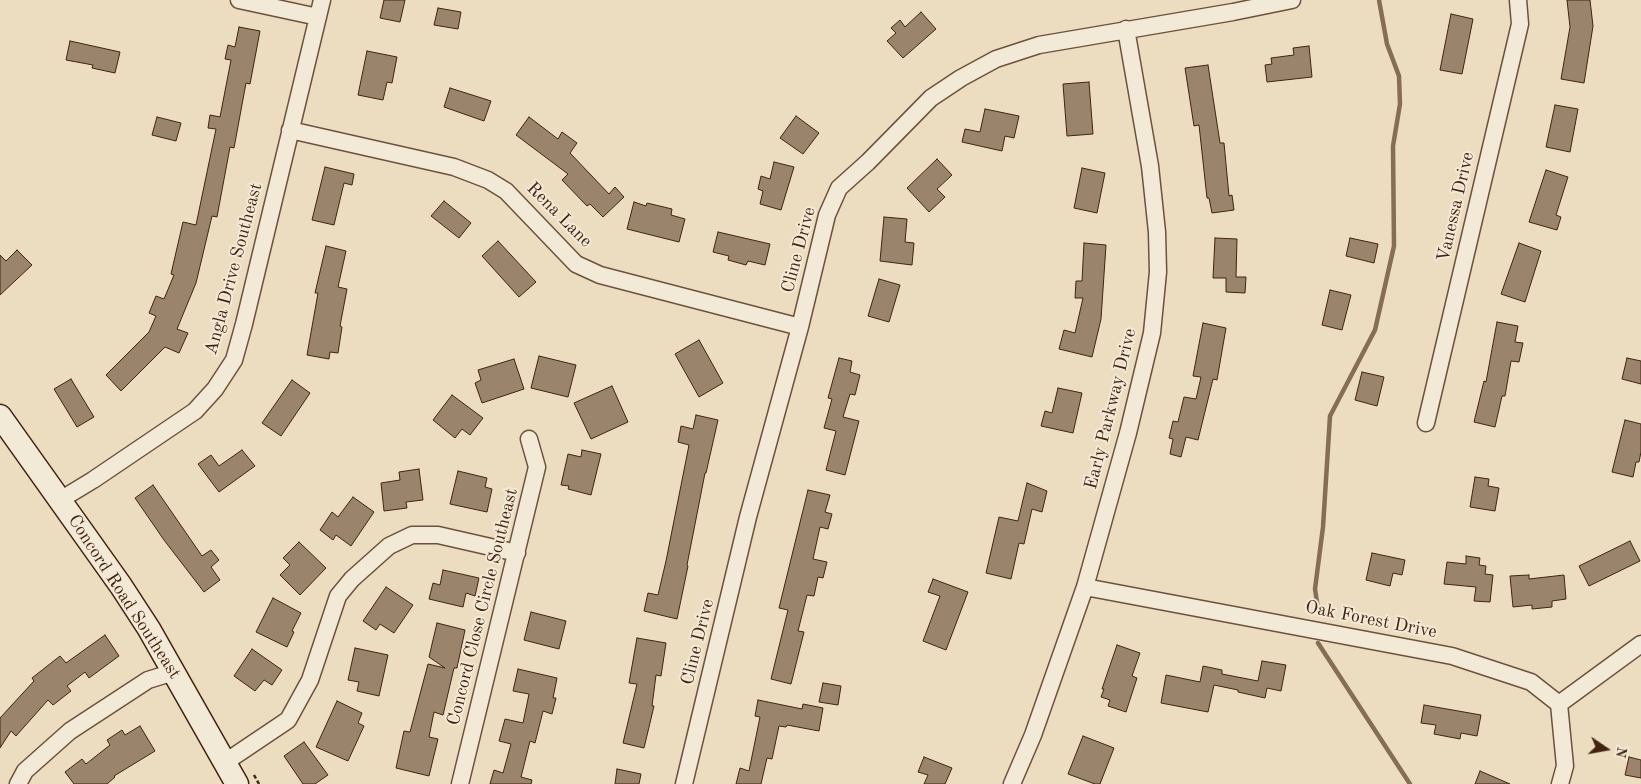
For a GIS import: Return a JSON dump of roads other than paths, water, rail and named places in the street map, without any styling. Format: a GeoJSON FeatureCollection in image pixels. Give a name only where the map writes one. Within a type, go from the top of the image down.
{"type":"FeatureCollection","features":[{"type":"Feature","properties":{"kind":"street"},"geometry":{"type":"LineString","coordinates":[[239,0],[318,17]]}},
{"type":"Feature","properties":{"kind":"street","name":"Angla Drive Southeast"},"geometry":{"type":"LineString","coordinates":[[60,500],[93,480],[194,411],[215,389],[234,360],[322,0]]}},
{"type":"Feature","properties":{"kind":"street","name":"Cline Drive"},"geometry":{"type":"LineString","coordinates":[[684,784],[748,517],[800,327],[827,215],[839,188],[868,162],[931,98],[961,78],[996,59],[1039,45],[1292,0]]}},
{"type":"Feature","properties":{"kind":"street","name":"Vanessa Drive"},"geometry":{"type":"LineString","coordinates":[[1426,423],[1520,24],[1518,0]]}},
{"type":"Feature","properties":{"kind":"street","name":"Early Parkway Drive"},"geometry":{"type":"LineString","coordinates":[[1012,784],[1033,735],[1085,587],[1128,433],[1152,333],[1158,272],[1156,232],[1150,166],[1126,29]]}},
{"type":"Feature","properties":{"kind":"street","name":"Rena Lane"},"geometry":{"type":"LineString","coordinates":[[290,130],[454,168],[488,180],[506,190],[576,264],[600,275],[800,327]]}},
{"type":"Feature","properties":{"kind":"street","name":"Concord Road Southeast"},"geometry":{"type":"LineString","coordinates":[[0,416],[149,629],[237,784]]}},
{"type":"Feature","properties":{"kind":"street","name":"Concord Close Circle Southeast"},"geometry":{"type":"LineString","coordinates":[[460,784],[537,467],[529,439]]}},
{"type":"Feature","properties":{"kind":"street"},"geometry":{"type":"LineString","coordinates":[[224,763],[288,720],[310,680],[338,596],[352,580],[389,546],[412,534],[438,535],[517,553]]}},
{"type":"Feature","properties":{"kind":"street","name":"Oak Forest Drive"},"geometry":{"type":"LineString","coordinates":[[1085,587],[1452,656],[1531,682],[1559,704]]}},
{"type":"Feature","properties":{"kind":"street"},"geometry":{"type":"LineString","coordinates":[[1560,784],[1565,766],[1559,704],[1641,644]]}},
{"type":"Feature","properties":{"kind":"street"},"geometry":{"type":"LineString","coordinates":[[18,784],[25,771],[70,731],[148,680],[174,672]]}},
{"type":"Feature","properties":{"kind":"waterway"},"geometry":{"type":"LineString","coordinates":[[1318,609],[1315,589],[1323,527],[1330,416],[1375,330],[1394,246],[1393,146],[1400,104],[1399,76],[1387,44],[1379,0]]}},
{"type":"Feature","properties":{"kind":"waterway"},"geometry":{"type":"LineString","coordinates":[[1318,643],[1410,784]]}}]}
